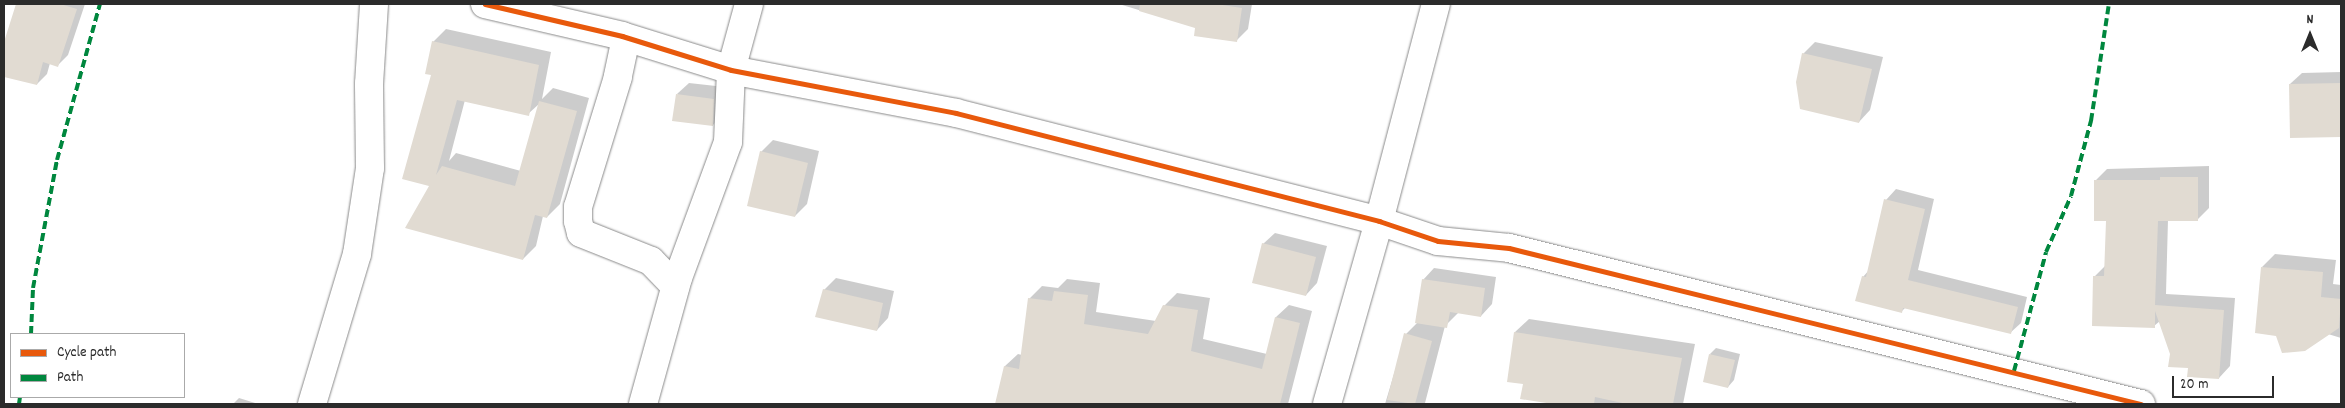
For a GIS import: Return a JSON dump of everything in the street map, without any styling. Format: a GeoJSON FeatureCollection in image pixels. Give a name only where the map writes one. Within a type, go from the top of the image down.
{"type":"FeatureCollection","features":[{"type":"Feature","properties":{"kind":"street"},"geometry":{"type":"LineString","coordinates":[[312,404],[357,254],[367,187],[374,4]]}},
{"type":"Feature","properties":{"kind":"street"},"geometry":{"type":"LineString","coordinates":[[485,4],[626,38],[731,70],[956,113],[1379,221],[1438,241],[1509,248],[2141,404]]}},
{"type":"Feature","properties":{"kind":"street"},"geometry":{"type":"LineString","coordinates":[[643,404],[675,286],[728,142],[731,70],[749,4]]}},
{"type":"Feature","properties":{"kind":"street"},"geometry":{"type":"LineString","coordinates":[[1327,404],[1379,221],[1436,4]]}},
{"type":"Feature","properties":{"kind":"street"},"geometry":{"type":"LineString","coordinates":[[626,38],[618,77],[578,207],[578,221],[581,233],[651,261],[675,286]]}},
{"type":"Feature","properties":{"kind":"building"},"geometry":{"type":"Polygon","coordinates":[[[16,4],[60,4],[77,9],[58,67],[43,62],[37,85],[4,77],[4,42],[16,4]]]}},
{"type":"Feature","properties":{"kind":"building"},"geometry":{"type":"Polygon","coordinates":[[[1140,4],[1216,4],[1242,8],[1237,42],[1194,36],[1195,28],[1139,11],[1140,4]]]}},
{"type":"Feature","properties":{"kind":"building"},"geometry":{"type":"Polygon","coordinates":[[[432,41],[539,65],[529,116],[457,100],[436,175],[442,166],[515,186],[539,101],[577,111],[547,218],[535,215],[523,260],[405,228],[429,186],[402,179],[431,75],[425,74],[432,41]]]}},
{"type":"Feature","properties":{"kind":"building"},"geometry":{"type":"Polygon","coordinates":[[[1802,53],[1872,69],[1859,123],[1800,109],[1796,82],[1802,53]]]}},
{"type":"Feature","properties":{"kind":"building"},"geometry":{"type":"Polygon","coordinates":[[[2341,83],[2341,137],[2290,138],[2289,84],[2341,83]]]}},
{"type":"Feature","properties":{"kind":"building"},"geometry":{"type":"Polygon","coordinates":[[[676,94],[714,99],[713,126],[672,121],[676,94]]]}},
{"type":"Feature","properties":{"kind":"building"},"geometry":{"type":"Polygon","coordinates":[[[760,151],[808,163],[795,217],[747,206],[760,151]]]}},
{"type":"Feature","properties":{"kind":"building"},"geometry":{"type":"Polygon","coordinates":[[[2160,177],[2198,177],[2198,221],[2158,221],[2155,305],[2224,310],[2219,379],[2187,377],[2188,368],[2168,367],[2170,354],[2155,311],[2155,328],[2092,326],[2093,276],[2104,276],[2106,221],[2094,221],[2094,180],[2160,180],[2160,177]]]}},
{"type":"Feature","properties":{"kind":"building"},"geometry":{"type":"Polygon","coordinates":[[[1884,199],[1925,209],[1908,280],[2018,307],[2011,334],[1903,308],[1902,313],[1855,301],[1862,276],[1866,277],[1884,199]]]}},
{"type":"Feature","properties":{"kind":"building"},"geometry":{"type":"Polygon","coordinates":[[[1262,243],[1316,257],[1306,296],[1252,283],[1262,243]]]}},
{"type":"Feature","properties":{"kind":"building"},"geometry":{"type":"Polygon","coordinates":[[[2261,267],[2323,272],[2321,297],[2341,299],[2339,328],[2305,351],[2282,353],[2276,336],[2255,333],[2261,267]]]}},
{"type":"Feature","properties":{"kind":"building"},"geometry":{"type":"Polygon","coordinates":[[[1422,279],[1485,288],[1481,317],[1450,312],[1447,328],[1415,323],[1422,279]]]}},
{"type":"Feature","properties":{"kind":"building"},"geometry":{"type":"Polygon","coordinates":[[[823,289],[883,303],[877,331],[815,317],[823,289]]]}},
{"type":"Feature","properties":{"kind":"building"},"geometry":{"type":"Polygon","coordinates":[[[1054,291],[1088,295],[1084,324],[1148,334],[1163,305],[1198,310],[1191,351],[1262,369],[1275,317],[1300,323],[1280,404],[995,404],[1004,366],[1019,369],[1028,298],[1052,301],[1054,291]]]}},
{"type":"Feature","properties":{"kind":"building"},"geometry":{"type":"Polygon","coordinates":[[[1514,332],[1682,358],[1673,404],[1627,404],[1595,397],[1594,404],[1553,404],[1520,399],[1523,384],[1507,382],[1514,332]]]}},
{"type":"Feature","properties":{"kind":"building"},"geometry":{"type":"Polygon","coordinates":[[[1404,333],[1432,341],[1415,404],[1387,400],[1404,333]]]}},
{"type":"Feature","properties":{"kind":"building"},"geometry":{"type":"Polygon","coordinates":[[[1709,354],[1735,360],[1728,388],[1703,382],[1709,354]]]}},
{"type":"Feature","properties":{"kind":"marked path"},"geometry":{"type":"LineString","coordinates":[[31,333],[33,288],[57,160],[100,4]]}},
{"type":"Feature","properties":{"kind":"marked path"},"geometry":{"type":"LineString","coordinates":[[2014,371],[2046,252],[2071,196],[2091,121],[2109,4]]}},
{"type":"Feature","properties":{"kind":"marked path"},"geometry":{"type":"LineString","coordinates":[[19,404],[20,398]]}},
{"type":"Feature","properties":{"kind":"cycle path"},"geometry":{"type":"LineString","coordinates":[[485,4],[622,36],[731,70],[956,113],[1379,221],[1438,241],[1509,248],[2141,404]]}}]}
